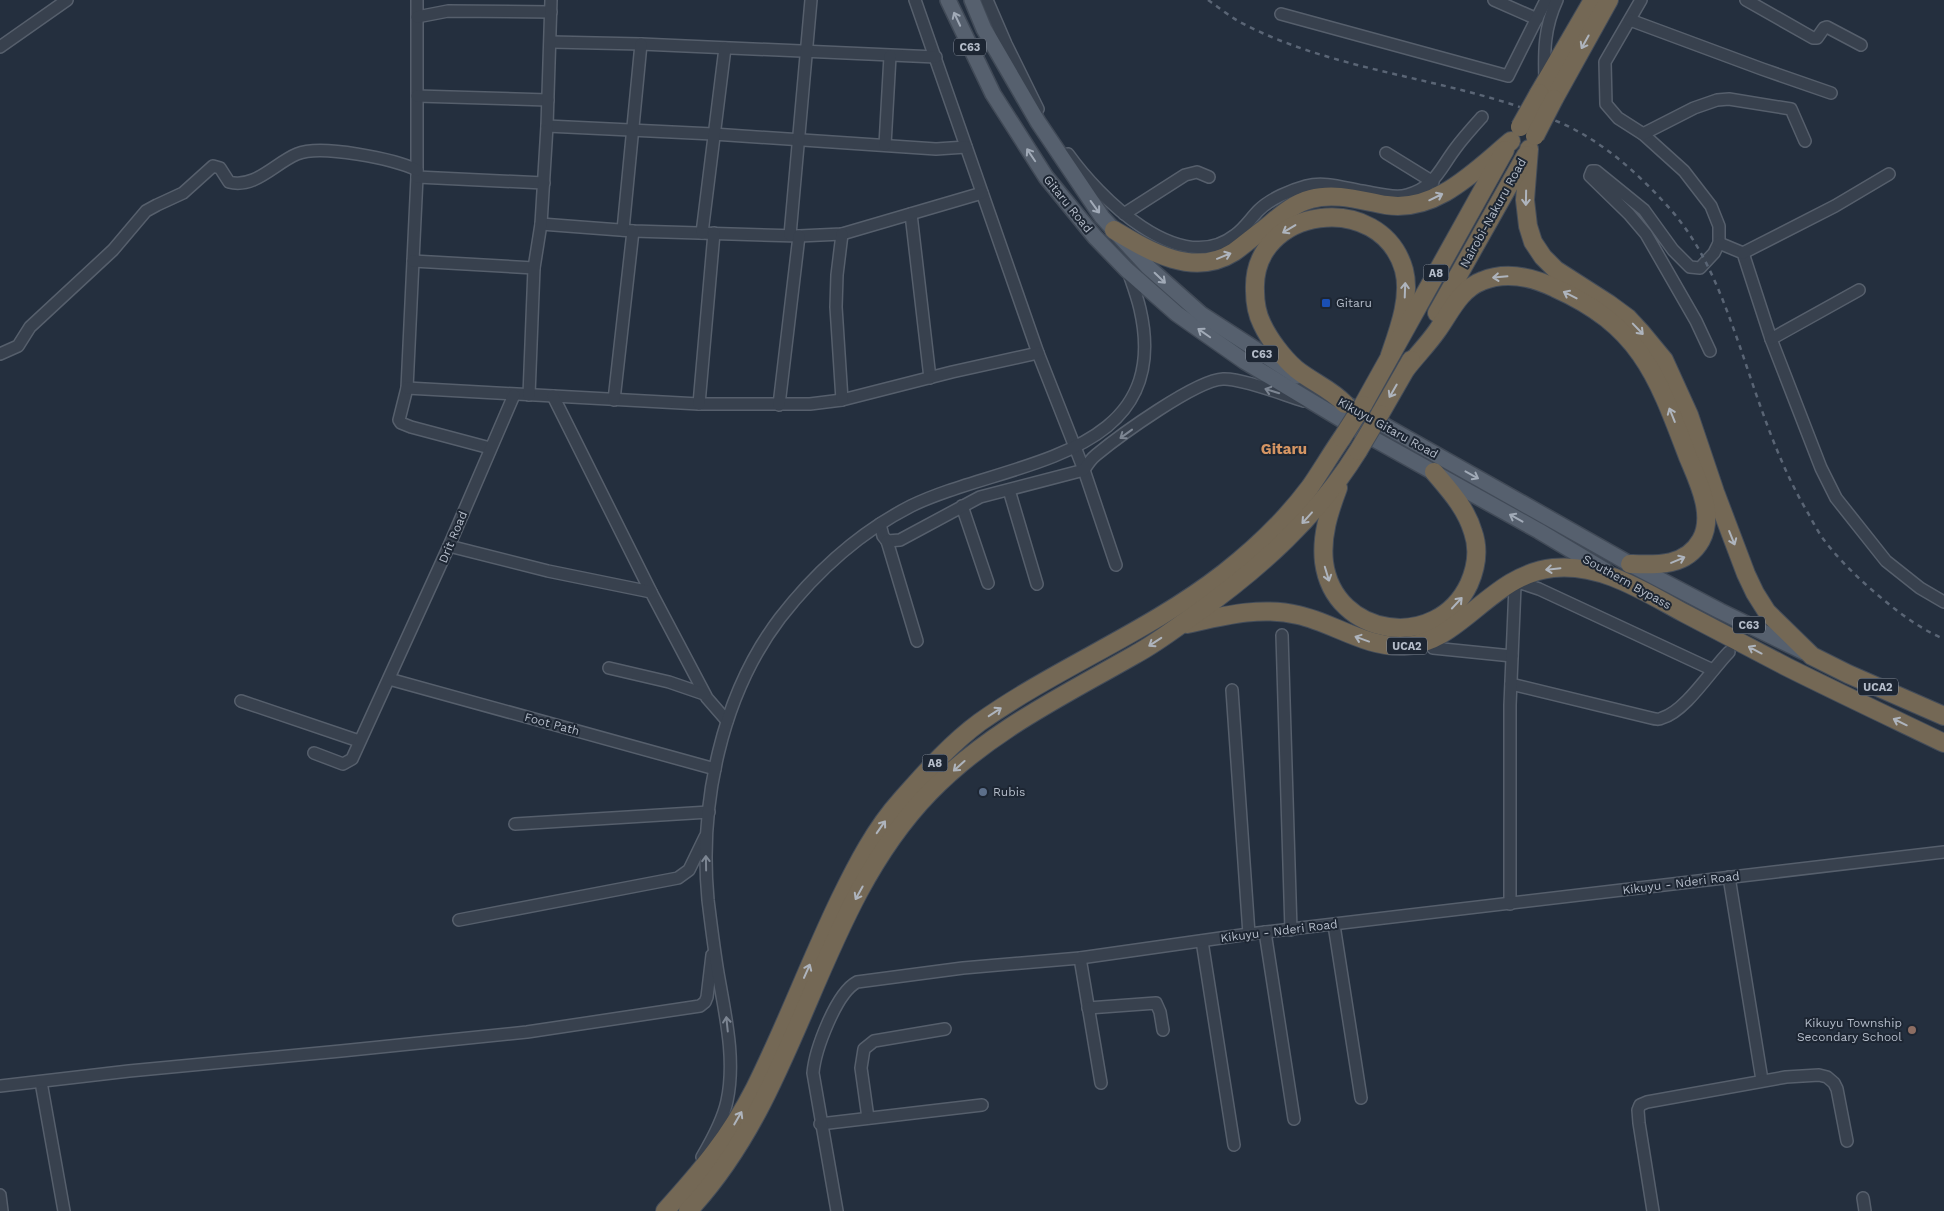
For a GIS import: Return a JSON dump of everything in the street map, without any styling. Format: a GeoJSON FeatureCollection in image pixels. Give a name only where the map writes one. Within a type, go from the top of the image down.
{"type":"FeatureCollection","features":[{"type":"Feature","properties":{"kind":"highway","name":"Nairobi-Nakuru Road"},"geometry":{"type":"LineString","coordinates":[[1342,476],[1406,369],[1593,0]]}},
{"type":"Feature","properties":{"kind":"highway","name":"Nairobi-Nakuru Road"},"geometry":{"type":"LineString","coordinates":[[1546,92],[1609,0]]}},
{"type":"Feature","properties":{"kind":"highway","name":"C63"},"geometry":{"type":"LineString","coordinates":[[1114,230],[1165,258],[1190,262],[1215,260],[1233,252],[1290,208],[1310,199],[1338,196],[1389,205],[1408,205],[1433,199],[1524,138]]}},
{"type":"Feature","properties":{"kind":"highway","name":"Nairobi-Nakuru Road"},"geometry":{"type":"LineString","coordinates":[[664,1211],[719,1148],[747,1104],[828,924],[860,858],[898,804],[934,764],[978,723],[1031,690],[1144,627],[1204,588],[1244,557],[1274,528],[1310,487],[1342,438],[1354,404],[1390,355],[1524,138]]}},
{"type":"Feature","properties":{"kind":"highway"},"geometry":{"type":"LineString","coordinates":[[1524,138],[1525,200],[1528,226],[1533,242],[1543,257],[1556,270],[1628,318],[1664,360],[1688,415],[1715,492],[1755,593],[1767,612],[1812,656]]}},
{"type":"Feature","properties":{"kind":"highway"},"geometry":{"type":"LineString","coordinates":[[1354,404],[1295,368],[1277,347],[1261,323],[1255,303],[1255,276],[1261,255],[1279,234],[1304,221],[1332,216],[1358,222],[1382,235],[1398,256],[1404,271],[1404,309],[1390,355]]}},
{"type":"Feature","properties":{"kind":"highway"},"geometry":{"type":"LineString","coordinates":[[1406,369],[1466,291],[1481,281],[1491,278],[1521,276],[1548,284],[1582,301],[1610,319],[1641,352],[1658,382],[1700,488],[1705,513],[1705,530],[1701,540],[1687,556],[1669,564],[1630,564]]}},
{"type":"Feature","properties":{"kind":"highway"},"geometry":{"type":"LineString","coordinates":[[1342,476],[1326,522],[1324,563],[1327,576],[1332,588],[1342,601],[1358,616],[1379,626],[1402,628],[1428,623],[1440,618],[1456,605],[1472,576],[1475,564],[1476,542],[1468,518],[1463,508],[1434,472]]}},
{"type":"Feature","properties":{"kind":"highway","name":"A8"},"geometry":{"type":"LineString","coordinates":[[688,1211],[708,1190],[737,1150],[772,1087],[857,896],[895,834],[930,792],[966,760],[1020,719],[1139,652],[1234,587],[1294,533],[1342,476]]}},
{"type":"Feature","properties":{"kind":"highway","name":"UCA2"},"geometry":{"type":"LineString","coordinates":[[1179,626],[1230,615],[1274,611],[1298,615],[1317,621],[1374,643],[1407,646],[1421,643],[1450,629],[1494,592],[1526,574],[1547,569],[1569,568],[1618,578]]}},
{"type":"Feature","properties":{"kind":"highway","name":"Southern Bypass"},"geometry":{"type":"LineString","coordinates":[[1618,578],[1787,667],[1944,743]]}},
{"type":"Feature","properties":{"kind":"highway","name":"Southern Bypass"},"geometry":{"type":"LineString","coordinates":[[1812,656],[1944,716]]}},
{"type":"Feature","properties":{"kind":"main road","name":"Gitaru Road"},"geometry":{"type":"LineString","coordinates":[[948,0],[992,94],[1006,117],[1052,185],[1095,237],[1127,270],[1177,314],[1244,361],[1318,405]]}},
{"type":"Feature","properties":{"kind":"main road","name":"Gitaru Road"},"geometry":{"type":"LineString","coordinates":[[972,0],[984,29],[1038,122],[1077,182],[1114,230]]}},
{"type":"Feature","properties":{"kind":"main road","name":"Kikuyu Gitaru Road"},"geometry":{"type":"LineString","coordinates":[[1114,230],[1160,278],[1201,314],[1274,362],[1354,404],[1685,594]]}},
{"type":"Feature","properties":{"kind":"main road","name":"Southern Bypass"},"geometry":{"type":"LineString","coordinates":[[1318,405],[1618,578]]}},
{"type":"Feature","properties":{"kind":"main road","name":"Southern Bypass"},"geometry":{"type":"LineString","coordinates":[[1685,594],[1812,656]]}},
{"type":"Feature","properties":{"kind":"street"},"geometry":{"type":"LineString","coordinates":[[0,47],[67,0]]}},
{"type":"Feature","properties":{"kind":"street"},"geometry":{"type":"LineString","coordinates":[[417,0],[417,174],[414,260],[407,388],[398,420],[400,423],[490,448]]}},
{"type":"Feature","properties":{"kind":"street"},"geometry":{"type":"LineString","coordinates":[[529,395],[534,268],[541,224],[544,183],[551,42],[551,0]]}},
{"type":"Feature","properties":{"kind":"street"},"geometry":{"type":"LineString","coordinates":[[779,405],[795,235],[799,139],[810,0]]}},
{"type":"Feature","properties":{"kind":"street"},"geometry":{"type":"LineString","coordinates":[[915,0],[1038,353],[1073,447],[1084,470],[1116,565]]}},
{"type":"Feature","properties":{"kind":"street"},"geometry":{"type":"LineString","coordinates":[[987,0],[1006,44],[1049,128],[1075,164],[1108,201],[1124,214],[1173,243],[1191,248],[1212,246],[1235,236],[1260,208],[1280,196],[1306,186],[1324,184],[1386,195],[1407,195],[1433,182],[1455,148],[1482,117]]}},
{"type":"Feature","properties":{"kind":"street"},"geometry":{"type":"LineString","coordinates":[[1494,0],[1537,19]]}},
{"type":"Feature","properties":{"kind":"street"},"geometry":{"type":"LineString","coordinates":[[1281,14],[1508,76],[1546,0]]}},
{"type":"Feature","properties":{"kind":"street"},"geometry":{"type":"LineString","coordinates":[[1546,92],[1544,42],[1557,0]]}},
{"type":"Feature","properties":{"kind":"street"},"geometry":{"type":"LineString","coordinates":[[1641,0],[1605,62],[1606,104],[1618,118],[1643,134],[1684,171],[1707,199],[1719,226],[1719,243],[1714,253],[1700,268],[1690,267],[1673,250],[1644,210],[1596,172],[1592,171],[1590,173],[1591,178],[1630,214],[1646,234],[1696,321],[1710,351]]}},
{"type":"Feature","properties":{"kind":"street"},"geometry":{"type":"LineString","coordinates":[[1746,0],[1815,38],[1819,37],[1824,28],[1827,27],[1861,45]]}},
{"type":"Feature","properties":{"kind":"street"},"geometry":{"type":"LineString","coordinates":[[417,17],[448,11],[550,12]]}},
{"type":"Feature","properties":{"kind":"street"},"geometry":{"type":"LineString","coordinates":[[1630,20],[1762,69],[1831,92]]}},
{"type":"Feature","properties":{"kind":"street"},"geometry":{"type":"LineString","coordinates":[[551,42],[641,44],[936,57]]}},
{"type":"Feature","properties":{"kind":"street"},"geometry":{"type":"LineString","coordinates":[[614,400],[641,44]]}},
{"type":"Feature","properties":{"kind":"street"},"geometry":{"type":"LineString","coordinates":[[702,233],[724,48]]}},
{"type":"Feature","properties":{"kind":"street"},"geometry":{"type":"LineString","coordinates":[[885,145],[890,56]]}},
{"type":"Feature","properties":{"kind":"street"},"geometry":{"type":"LineString","coordinates":[[417,96],[548,100]]}},
{"type":"Feature","properties":{"kind":"street"},"geometry":{"type":"LineString","coordinates":[[1643,134],[1694,108],[1718,100],[1729,99],[1791,109],[1805,141]]}},
{"type":"Feature","properties":{"kind":"street"},"geometry":{"type":"LineString","coordinates":[[547,126],[799,139],[936,149],[966,147]]}},
{"type":"Feature","properties":{"kind":"street"},"geometry":{"type":"LineString","coordinates":[[0,354],[18,346],[30,327],[113,250],[146,211],[183,193],[212,166],[220,168],[229,182],[239,185],[264,174],[305,151],[339,151],[400,162],[417,174],[544,183]]}},
{"type":"Feature","properties":{"kind":"street"},"geometry":{"type":"LineString","coordinates":[[1386,152],[1433,182]]}},
{"type":"Feature","properties":{"kind":"street"},"geometry":{"type":"LineString","coordinates":[[1124,214],[1185,175],[1197,172],[1209,177]]}},
{"type":"Feature","properties":{"kind":"street"},"geometry":{"type":"LineString","coordinates":[[1743,253],[1835,206],[1889,174]]}},
{"type":"Feature","properties":{"kind":"street"},"geometry":{"type":"LineString","coordinates":[[541,224],[628,231],[714,234],[842,234],[982,193]]}},
{"type":"Feature","properties":{"kind":"street"},"geometry":{"type":"LineString","coordinates":[[911,214],[930,378]]}},
{"type":"Feature","properties":{"kind":"street"},"geometry":{"type":"LineString","coordinates":[[699,404],[714,234]]}},
{"type":"Feature","properties":{"kind":"street"},"geometry":{"type":"LineString","coordinates":[[842,234],[837,275],[836,307],[842,400]]}},
{"type":"Feature","properties":{"kind":"street"},"geometry":{"type":"LineString","coordinates":[[1719,243],[1743,253],[1771,339],[1821,468],[1836,498],[1886,561],[1920,588],[1944,602]]}},
{"type":"Feature","properties":{"kind":"street"},"geometry":{"type":"LineString","coordinates":[[414,260],[534,268]]}},
{"type":"Feature","properties":{"kind":"street"},"geometry":{"type":"LineString","coordinates":[[664,1211],[689,1179],[709,1145],[727,1103],[730,1073],[726,1022],[707,884],[707,834],[715,769],[727,721],[746,677],[779,620],[807,586],[840,554],[880,524],[912,506],[952,488],[1032,465],[1091,439],[1111,424],[1128,404],[1138,385],[1144,349],[1140,308],[1127,270]]}},
{"type":"Feature","properties":{"kind":"street"},"geometry":{"type":"LineString","coordinates":[[1771,339],[1859,290]]}},
{"type":"Feature","properties":{"kind":"street"},"geometry":{"type":"LineString","coordinates":[[407,388],[699,404],[810,404],[842,400],[1038,353]]}},
{"type":"Feature","properties":{"kind":"street"},"geometry":{"type":"LineString","coordinates":[[887,541],[900,540],[988,494],[1084,470],[1095,456],[1156,413],[1208,382],[1224,379],[1248,384],[1318,405]]}},
{"type":"Feature","properties":{"kind":"street","name":"Drit Road"},"geometry":{"type":"LineString","coordinates":[[314,753],[343,764],[352,759],[449,546],[514,395]]}},
{"type":"Feature","properties":{"kind":"street"},"geometry":{"type":"LineString","coordinates":[[553,396],[704,694],[727,721]]}},
{"type":"Feature","properties":{"kind":"street"},"geometry":{"type":"LineString","coordinates":[[1008,490],[1037,584]]}},
{"type":"Feature","properties":{"kind":"street"},"geometry":{"type":"LineString","coordinates":[[962,506],[988,583]]}},
{"type":"Feature","properties":{"kind":"street"},"geometry":{"type":"LineString","coordinates":[[880,524],[883,536],[887,541],[917,640]]}},
{"type":"Feature","properties":{"kind":"street"},"geometry":{"type":"LineString","coordinates":[[449,546],[548,571],[651,592]]}},
{"type":"Feature","properties":{"kind":"street"},"geometry":{"type":"LineString","coordinates":[[1510,904],[1511,684],[1515,586],[1521,584],[1539,589],[1714,670]]}},
{"type":"Feature","properties":{"kind":"street"},"geometry":{"type":"LineString","coordinates":[[1282,635],[1291,930]]}},
{"type":"Feature","properties":{"kind":"street"},"geometry":{"type":"LineString","coordinates":[[1432,648],[1512,656]]}},
{"type":"Feature","properties":{"kind":"street"},"geometry":{"type":"LineString","coordinates":[[1511,684],[1660,719],[1675,711],[1690,697],[1729,652]]}},
{"type":"Feature","properties":{"kind":"street"},"geometry":{"type":"LineString","coordinates":[[609,668],[669,682],[704,694]]}},
{"type":"Feature","properties":{"kind":"street","name":"Foot Path"},"geometry":{"type":"LineString","coordinates":[[389,680],[715,769]]}},
{"type":"Feature","properties":{"kind":"street"},"geometry":{"type":"LineString","coordinates":[[1232,690],[1249,934]]}},
{"type":"Feature","properties":{"kind":"street"},"geometry":{"type":"LineString","coordinates":[[241,701],[359,741]]}},
{"type":"Feature","properties":{"kind":"street"},"geometry":{"type":"LineString","coordinates":[[515,824],[709,812]]}},
{"type":"Feature","properties":{"kind":"street"},"geometry":{"type":"LineString","coordinates":[[459,920],[678,878],[689,870],[707,834]]}},
{"type":"Feature","properties":{"kind":"street","name":"Kikuyu - Nderi Road"},"geometry":{"type":"LineString","coordinates":[[837,1211],[814,1085],[814,1061],[830,1018],[850,986],[857,982],[963,968],[1080,958],[1265,932],[1944,852]]}},
{"type":"Feature","properties":{"kind":"street"},"geometry":{"type":"LineString","coordinates":[[1729,877],[1762,1080]]}},
{"type":"Feature","properties":{"kind":"street"},"geometry":{"type":"LineString","coordinates":[[1334,925],[1361,1098]]}},
{"type":"Feature","properties":{"kind":"street"},"geometry":{"type":"LineString","coordinates":[[1265,932],[1294,1119]]}},
{"type":"Feature","properties":{"kind":"street"},"geometry":{"type":"LineString","coordinates":[[1202,941],[1234,1145]]}},
{"type":"Feature","properties":{"kind":"street"},"geometry":{"type":"LineString","coordinates":[[0,1086],[138,1070],[527,1032],[700,1006],[707,997],[714,942]]}},
{"type":"Feature","properties":{"kind":"street"},"geometry":{"type":"LineString","coordinates":[[1080,958],[1101,1083]]}},
{"type":"Feature","properties":{"kind":"street"},"geometry":{"type":"LineString","coordinates":[[1088,1008],[1156,1003],[1160,1012],[1163,1030]]}},
{"type":"Feature","properties":{"kind":"street"},"geometry":{"type":"LineString","coordinates":[[868,1118],[862,1068],[864,1049],[874,1041],[945,1029]]}},
{"type":"Feature","properties":{"kind":"street"},"geometry":{"type":"LineString","coordinates":[[1653,1211],[1638,1110],[1640,1105],[1647,1102],[1762,1080],[1819,1075],[1831,1079],[1837,1089],[1847,1142]]}},
{"type":"Feature","properties":{"kind":"street"},"geometry":{"type":"LineString","coordinates":[[41,1082],[64,1211]]}},
{"type":"Feature","properties":{"kind":"street"},"geometry":{"type":"LineString","coordinates":[[820,1124],[982,1105]]}},
{"type":"Feature","properties":{"kind":"street"},"geometry":{"type":"LineString","coordinates":[[0,1195],[2,1211]]}},
{"type":"Feature","properties":{"kind":"street"},"geometry":{"type":"LineString","coordinates":[[1863,1198],[1865,1211]]}},
{"type":"Feature","properties":{"kind":"railway"},"geometry":{"type":"LineString","coordinates":[[1208,0],[1238,21],[1276,39],[1316,53],[1357,65],[1481,95],[1561,123],[1607,150],[1634,172],[1671,210],[1694,241],[1703,257],[1726,308],[1778,452],[1797,493],[1822,537],[1843,562],[1879,596],[1910,620],[1944,639]]}},
{"type":"Feature","properties":{"kind":"place","name":"Gitaru"},"geometry":{"type":"Point","coordinates":[1326,303]}},
{"type":"Feature","properties":{"kind":"place","name":"Rubis"},"geometry":{"type":"Point","coordinates":[983,792]}},
{"type":"Feature","properties":{"kind":"place","name":"Kikuyu Township Secondary School"},"geometry":{"type":"Point","coordinates":[1912,1030]}},
{"type":"Feature","properties":{"kind":"district","name":"Gitaru"},"geometry":{"type":"Point","coordinates":[1284,449]}}]}
